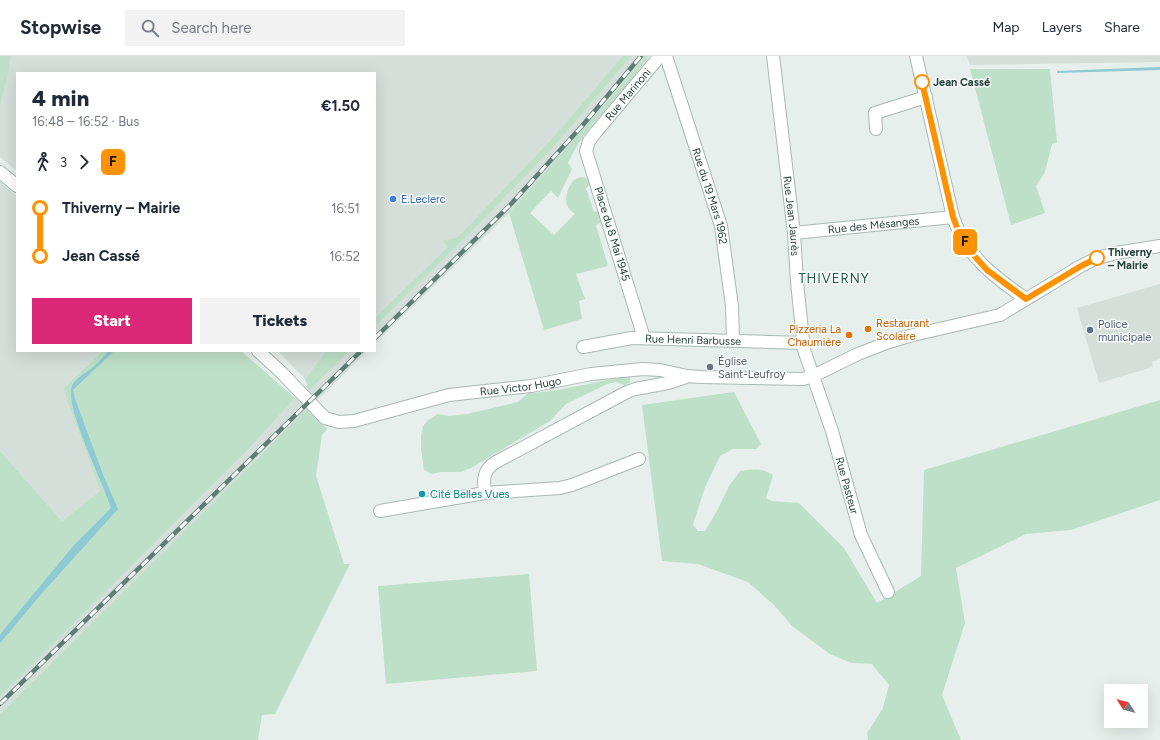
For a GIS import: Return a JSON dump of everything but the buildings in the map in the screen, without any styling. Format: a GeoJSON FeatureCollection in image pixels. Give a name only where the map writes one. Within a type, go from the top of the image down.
{"type":"FeatureCollection","features":[{"type":"Feature","properties":{"kind":"street","name":"Rue Marinoni"},"geometry":{"type":"LineString","coordinates":[[596,132],[660,56]]}},
{"type":"Feature","properties":{"kind":"street","name":"Rue du 19 Mars 1962"},"geometry":{"type":"LineString","coordinates":[[666,56],[721,226],[732,306],[733,341]]}},
{"type":"Feature","properties":{"kind":"street","name":"Rue Jean Jaurès"},"geometry":{"type":"LineString","coordinates":[[773,56],[794,233],[803,343],[813,376]]}},
{"type":"Feature","properties":{"kind":"street"},"geometry":{"type":"LineString","coordinates":[[916,56],[953,217],[966,244],[981,264],[992,275],[1026,299]]}},
{"type":"Feature","properties":{"kind":"street"},"geometry":{"type":"LineString","coordinates":[[876,129],[875,113],[926,97]]}},
{"type":"Feature","properties":{"kind":"street","name":"Place du 8 Mai 1945"},"geometry":{"type":"LineString","coordinates":[[596,132],[587,147],[586,155],[644,338]]}},
{"type":"Feature","properties":{"kind":"street"},"geometry":{"type":"LineString","coordinates":[[0,172],[16,185]]}},
{"type":"Feature","properties":{"kind":"street","name":"Rue des Mésanges"},"geometry":{"type":"LineString","coordinates":[[794,233],[953,217]]}},
{"type":"Feature","properties":{"kind":"street","name":"Rue Victor Hugo"},"geometry":{"type":"LineString","coordinates":[[259,352],[284,375],[321,414],[329,420],[339,422],[354,421],[449,395],[531,386],[591,374],[643,369],[660,370],[687,376],[798,379],[813,376],[876,347],[913,335],[1000,315],[1081,266],[1103,256],[1160,246]]}},
{"type":"Feature","properties":{"kind":"street","name":"Rue Henri Barbusse"},"geometry":{"type":"LineString","coordinates":[[583,347],[627,338],[803,343]]}},
{"type":"Feature","properties":{"kind":"street"},"geometry":{"type":"LineString","coordinates":[[485,493],[484,476],[488,468],[496,462],[627,392],[639,388],[668,383],[687,376]]}},
{"type":"Feature","properties":{"kind":"street","name":"Rue Pasteur"},"geometry":{"type":"LineString","coordinates":[[813,376],[832,431],[861,535],[888,592]]}},
{"type":"Feature","properties":{"kind":"street"},"geometry":{"type":"LineString","coordinates":[[380,511],[485,493],[565,487],[639,458]]}},
{"type":"Feature","properties":{"kind":"shaded area"},"geometry":{"type":"Polygon","coordinates":[[[11,56],[649,56],[620,94],[568,147],[509,213],[376,342],[376,72],[16,72],[16,170],[0,157],[0,106],[10,68],[11,56]]]}},
{"type":"Feature","properties":{"kind":"shaded area"},"geometry":{"type":"Polygon","coordinates":[[[967,56],[1160,56],[1160,62],[970,65],[967,56]]]}},
{"type":"Feature","properties":{"kind":"shaded area"},"geometry":{"type":"Polygon","coordinates":[[[0,182],[16,195],[16,352],[101,352],[63,389],[100,491],[62,521],[0,451],[0,182]]]}},
{"type":"Feature","properties":{"kind":"shaded area"},"geometry":{"type":"Polygon","coordinates":[[[1160,284],[1160,359],[1152,362],[1153,367],[1099,383],[1077,308],[1160,284]]]}},
{"type":"Feature","properties":{"kind":"shaded area"},"geometry":{"type":"Polygon","coordinates":[[[279,352],[325,352],[305,379],[279,352]]]}},
{"type":"Feature","properties":{"kind":"shaded area"},"geometry":{"type":"Polygon","coordinates":[[[333,352],[366,352],[0,714],[0,697],[244,454],[303,389],[337,356],[333,352]]]}},
{"type":"Feature","properties":{"kind":"green space"},"geometry":{"type":"Polygon","coordinates":[[[0,56],[11,56],[10,68],[0,106],[0,56]]]}},
{"type":"Feature","properties":{"kind":"green space"},"geometry":{"type":"Polygon","coordinates":[[[623,56],[631,56],[556,144],[478,225],[376,325],[376,317],[448,247],[443,241],[458,237],[552,139],[623,56]]]}},
{"type":"Feature","properties":{"kind":"green space"},"geometry":{"type":"Polygon","coordinates":[[[646,56],[649,56],[626,86],[590,127],[578,144],[568,163],[572,169],[558,198],[551,191],[530,213],[554,235],[575,214],[569,209],[566,203],[569,187],[577,178],[582,177],[588,179],[591,185],[586,188],[594,212],[599,211],[602,222],[596,225],[608,266],[576,274],[585,299],[579,301],[582,319],[544,330],[509,213],[646,56]]]}},
{"type":"Feature","properties":{"kind":"green space"},"geometry":{"type":"Polygon","coordinates":[[[970,69],[1050,69],[1057,143],[1052,144],[1045,172],[1036,186],[1045,213],[1011,225],[970,69]]]}},
{"type":"Feature","properties":{"kind":"green space"},"geometry":{"type":"Polygon","coordinates":[[[101,352],[242,352],[295,398],[244,454],[0,697],[0,451],[62,521],[100,491],[63,389],[101,352]]]}},
{"type":"Feature","properties":{"kind":"green space"},"geometry":{"type":"Polygon","coordinates":[[[325,352],[348,352],[309,390],[305,379],[325,352]]]}},
{"type":"Feature","properties":{"kind":"green space"},"geometry":{"type":"Polygon","coordinates":[[[624,377],[630,378],[630,382],[625,385],[616,382],[607,384],[566,404],[550,421],[471,468],[461,472],[441,472],[432,474],[424,470],[421,449],[423,426],[428,420],[438,414],[449,416],[467,414],[518,402],[528,393],[552,391],[624,377]]]}},
{"type":"Feature","properties":{"kind":"green space"},"geometry":{"type":"Polygon","coordinates":[[[734,392],[761,444],[756,449],[733,449],[720,456],[705,487],[693,525],[698,531],[705,531],[729,486],[740,471],[765,471],[773,475],[766,498],[772,501],[799,503],[844,548],[877,603],[921,576],[924,470],[1160,400],[1160,500],[1071,530],[1026,534],[956,568],[965,623],[942,695],[961,740],[868,740],[867,733],[883,708],[889,685],[872,664],[851,663],[830,654],[792,626],[774,605],[748,582],[698,564],[662,561],[642,405],[734,392]]]}},
{"type":"Feature","properties":{"kind":"green space"},"geometry":{"type":"Polygon","coordinates":[[[307,409],[327,429],[322,435],[316,476],[344,564],[350,564],[275,714],[262,715],[258,740],[0,740],[0,714],[307,409]]]}},
{"type":"Feature","properties":{"kind":"green space"},"geometry":{"type":"Polygon","coordinates":[[[529,574],[537,671],[386,684],[378,586],[529,574]]]}},
{"type":"Feature","properties":{"kind":"water"},"geometry":{"type":"Polygon","coordinates":[[[1160,67],[1160,70],[1057,73],[1057,71],[1160,67]]]}},
{"type":"Feature","properties":{"kind":"water"},"geometry":{"type":"Polygon","coordinates":[[[108,352],[113,352],[73,390],[104,477],[118,509],[44,591],[0,643],[0,635],[2,632],[75,544],[111,508],[78,425],[71,394],[73,384],[79,377],[94,366],[108,352]]]}},
{"type":"Feature","properties":{"kind":"railway"},"geometry":{"type":"LineString","coordinates":[[376,337],[511,204],[582,126],[641,56]]}},
{"type":"Feature","properties":{"kind":"railway"},"geometry":{"type":"LineString","coordinates":[[0,704],[360,352]]}},
{"type":"Feature","properties":{"kind":"bus line","name":"F"},"geometry":{"type":"LineString","coordinates":[[922,82],[953,217],[966,244],[987,270],[1026,299],[1097,258]]}},
{"type":"Feature","properties":{"kind":"place","name":"Jean Cassé"},"geometry":{"type":"Point","coordinates":[922,82]}},
{"type":"Feature","properties":{"kind":"place","name":"E.Leclerc"},"geometry":{"type":"Point","coordinates":[393,199]}},
{"type":"Feature","properties":{"kind":"place","name":"Thiverny – Mairie"},"geometry":{"type":"Point","coordinates":[1097,258]}},
{"type":"Feature","properties":{"kind":"place","name":"Restaurant Scolaire"},"geometry":{"type":"Point","coordinates":[868,329]}},
{"type":"Feature","properties":{"kind":"place","name":"Police municipale"},"geometry":{"type":"Point","coordinates":[1090,330]}},
{"type":"Feature","properties":{"kind":"place","name":"Pizzeria La Chaumière"},"geometry":{"type":"Point","coordinates":[849,335]}},
{"type":"Feature","properties":{"kind":"place","name":"Église Saint-Leufroy"},"geometry":{"type":"Point","coordinates":[710,367]}},
{"type":"Feature","properties":{"kind":"place","name":"Cité Belles Vues"},"geometry":{"type":"Point","coordinates":[422,494]}},
{"type":"Feature","properties":{"kind":"district","name":"THIVERNY"},"geometry":{"type":"Point","coordinates":[834,278]}}]}
